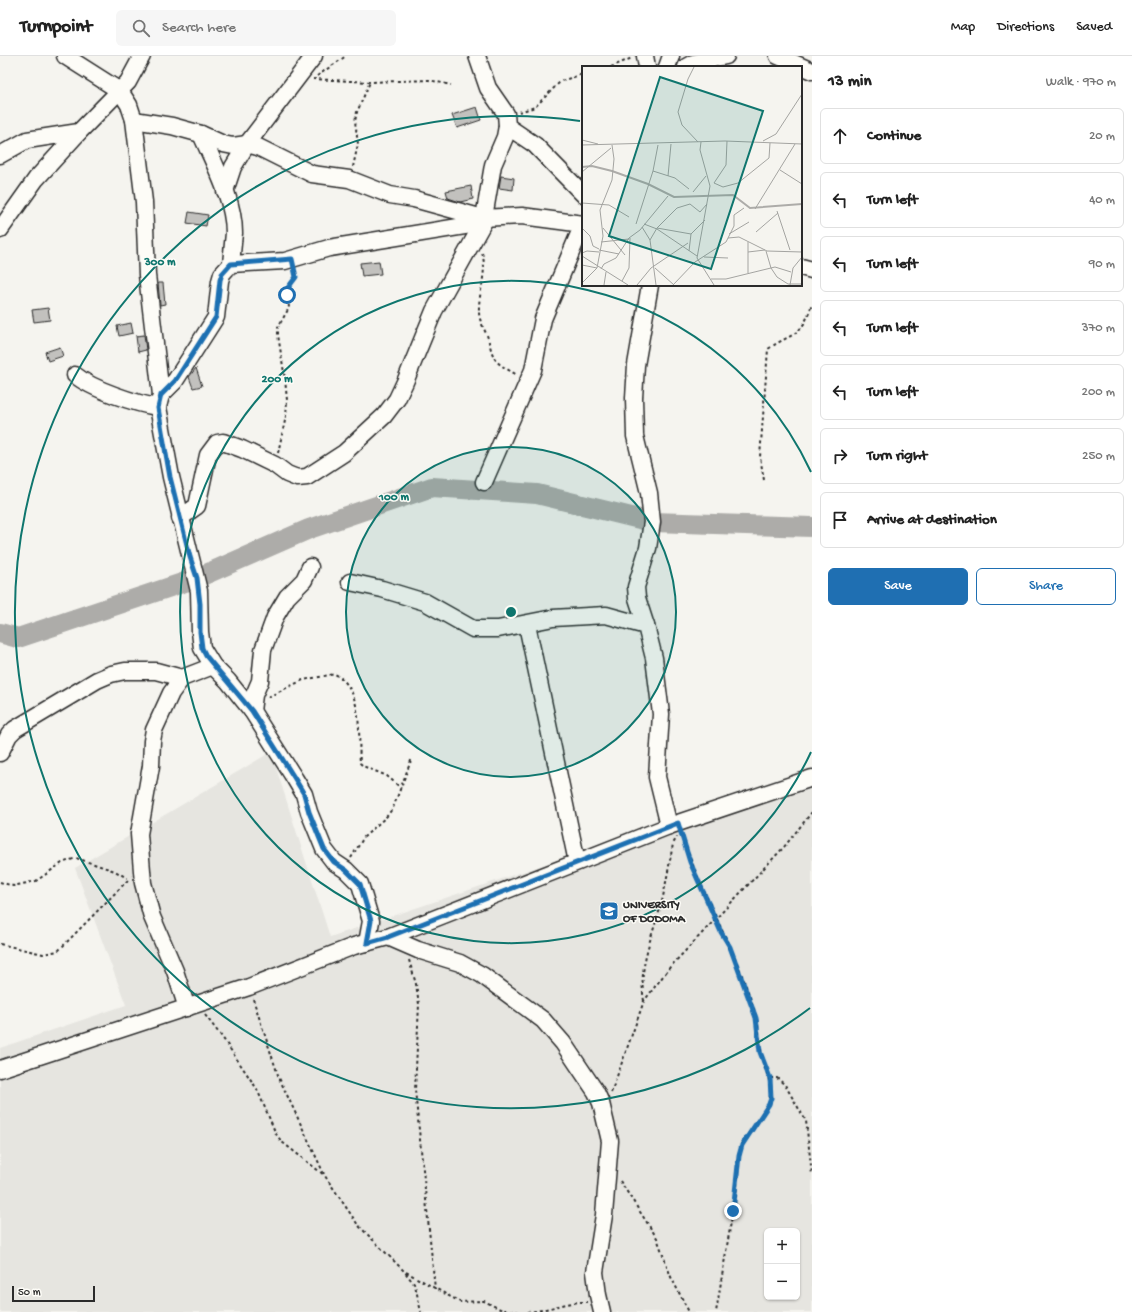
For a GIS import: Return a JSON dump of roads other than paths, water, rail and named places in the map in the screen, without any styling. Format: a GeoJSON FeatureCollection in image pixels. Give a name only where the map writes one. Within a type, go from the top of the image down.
{"type":"FeatureCollection","features":[{"type":"Feature","properties":{"kind":"street"},"geometry":{"type":"LineString","coordinates":[[65,56],[120,92],[129,105],[134,120],[144,202],[147,275],[160,401],[170,477],[190,557],[197,578],[202,648],[213,666],[252,706],[304,794],[309,812],[324,849],[334,862],[346,870],[360,884],[364,893],[371,924],[367,943]]}},
{"type":"Feature","properties":{"kind":"street"},"geometry":{"type":"LineString","coordinates":[[0,230],[36,179],[79,132],[120,92],[133,75],[142,56]]}},
{"type":"Feature","properties":{"kind":"street"},"geometry":{"type":"LineString","coordinates":[[225,191],[233,167],[248,144],[293,86],[314,56]]}},
{"type":"Feature","properties":{"kind":"street"},"geometry":{"type":"LineString","coordinates":[[477,56],[488,88],[506,120],[535,145],[582,193]]}},
{"type":"Feature","properties":{"kind":"street"},"geometry":{"type":"LineString","coordinates":[[667,66],[671,56]]}},
{"type":"Feature","properties":{"kind":"street"},"geometry":{"type":"LineString","coordinates":[[688,66],[693,63],[726,56]]}},
{"type":"Feature","properties":{"kind":"street"},"geometry":{"type":"LineString","coordinates":[[778,56],[801,66]]}},
{"type":"Feature","properties":{"kind":"street"},"geometry":{"type":"LineString","coordinates":[[802,67],[812,71]]}},
{"type":"Feature","properties":{"kind":"street"},"geometry":{"type":"LineString","coordinates":[[134,120],[172,126],[201,134],[223,144],[233,146],[248,144],[263,149],[312,174],[349,179],[390,195],[414,199],[481,226]]}},
{"type":"Feature","properties":{"kind":"street"},"geometry":{"type":"LineString","coordinates":[[180,518],[197,506],[208,455],[217,443],[223,442],[233,445],[297,478],[307,477],[344,453],[384,416],[397,399],[434,311],[481,226],[493,165],[505,137],[506,120]]}},
{"type":"Feature","properties":{"kind":"street"},"geometry":{"type":"LineString","coordinates":[[0,155],[27,140],[79,132]]}},
{"type":"Feature","properties":{"kind":"street"},"geometry":{"type":"LineString","coordinates":[[75,376],[120,397],[146,406],[160,401],[175,381],[212,324],[217,311],[222,274],[231,264],[234,233],[225,191],[201,134]]}},
{"type":"Feature","properties":{"kind":"street"},"geometry":{"type":"LineString","coordinates":[[231,264],[292,259],[329,248],[481,226],[522,216],[582,224]]}},
{"type":"Feature","properties":{"kind":"street"},"geometry":{"type":"LineString","coordinates":[[484,482],[533,370],[543,319],[582,226]]}},
{"type":"Feature","properties":{"kind":"street"},"geometry":{"type":"LineString","coordinates":[[802,267],[812,270]]}},
{"type":"Feature","properties":{"kind":"street"},"geometry":{"type":"LineString","coordinates":[[650,286],[636,365],[634,398],[635,436],[649,493],[652,522],[648,548],[636,587],[637,598],[654,658],[661,714],[657,777],[670,826]]}},
{"type":"Feature","properties":{"kind":"street"},"geometry":{"type":"LineString","coordinates":[[252,706],[260,681],[263,650],[275,617],[287,597],[304,580],[310,567]]}},
{"type":"Feature","properties":{"kind":"street"},"geometry":{"type":"LineString","coordinates":[[350,582],[382,589],[425,602],[473,629],[498,630],[553,618],[606,615],[646,626]]}},
{"type":"Feature","properties":{"kind":"street"},"geometry":{"type":"LineString","coordinates":[[527,624],[576,862]]}},
{"type":"Feature","properties":{"kind":"street"},"geometry":{"type":"LineString","coordinates":[[191,1006],[135,876],[139,834],[151,766],[154,730],[171,693],[182,678],[213,666]]}},
{"type":"Feature","properties":{"kind":"street"},"geometry":{"type":"LineString","coordinates":[[0,753],[9,735],[15,729],[97,680],[125,671],[156,671],[182,678]]}},
{"type":"Feature","properties":{"kind":"street"},"geometry":{"type":"LineString","coordinates":[[0,1068],[249,987],[354,946],[388,937],[670,826],[812,778]]}},
{"type":"Feature","properties":{"kind":"street"},"geometry":{"type":"LineString","coordinates":[[388,937],[465,966],[482,976],[543,1020],[563,1043],[596,1092],[601,1103],[610,1141],[604,1215],[595,1272],[601,1307]]}},
{"type":"Feature","properties":{"kind":"waterway"},"geometry":{"type":"LineString","coordinates":[[0,633],[18,638],[197,578],[309,529],[432,487],[537,494],[652,522],[812,527]]}},
{"type":"Feature","properties":{"kind":"place","name":"UNIVERSITY OF DODOMA"},"geometry":{"type":"Point","coordinates":[609,911]}}]}
